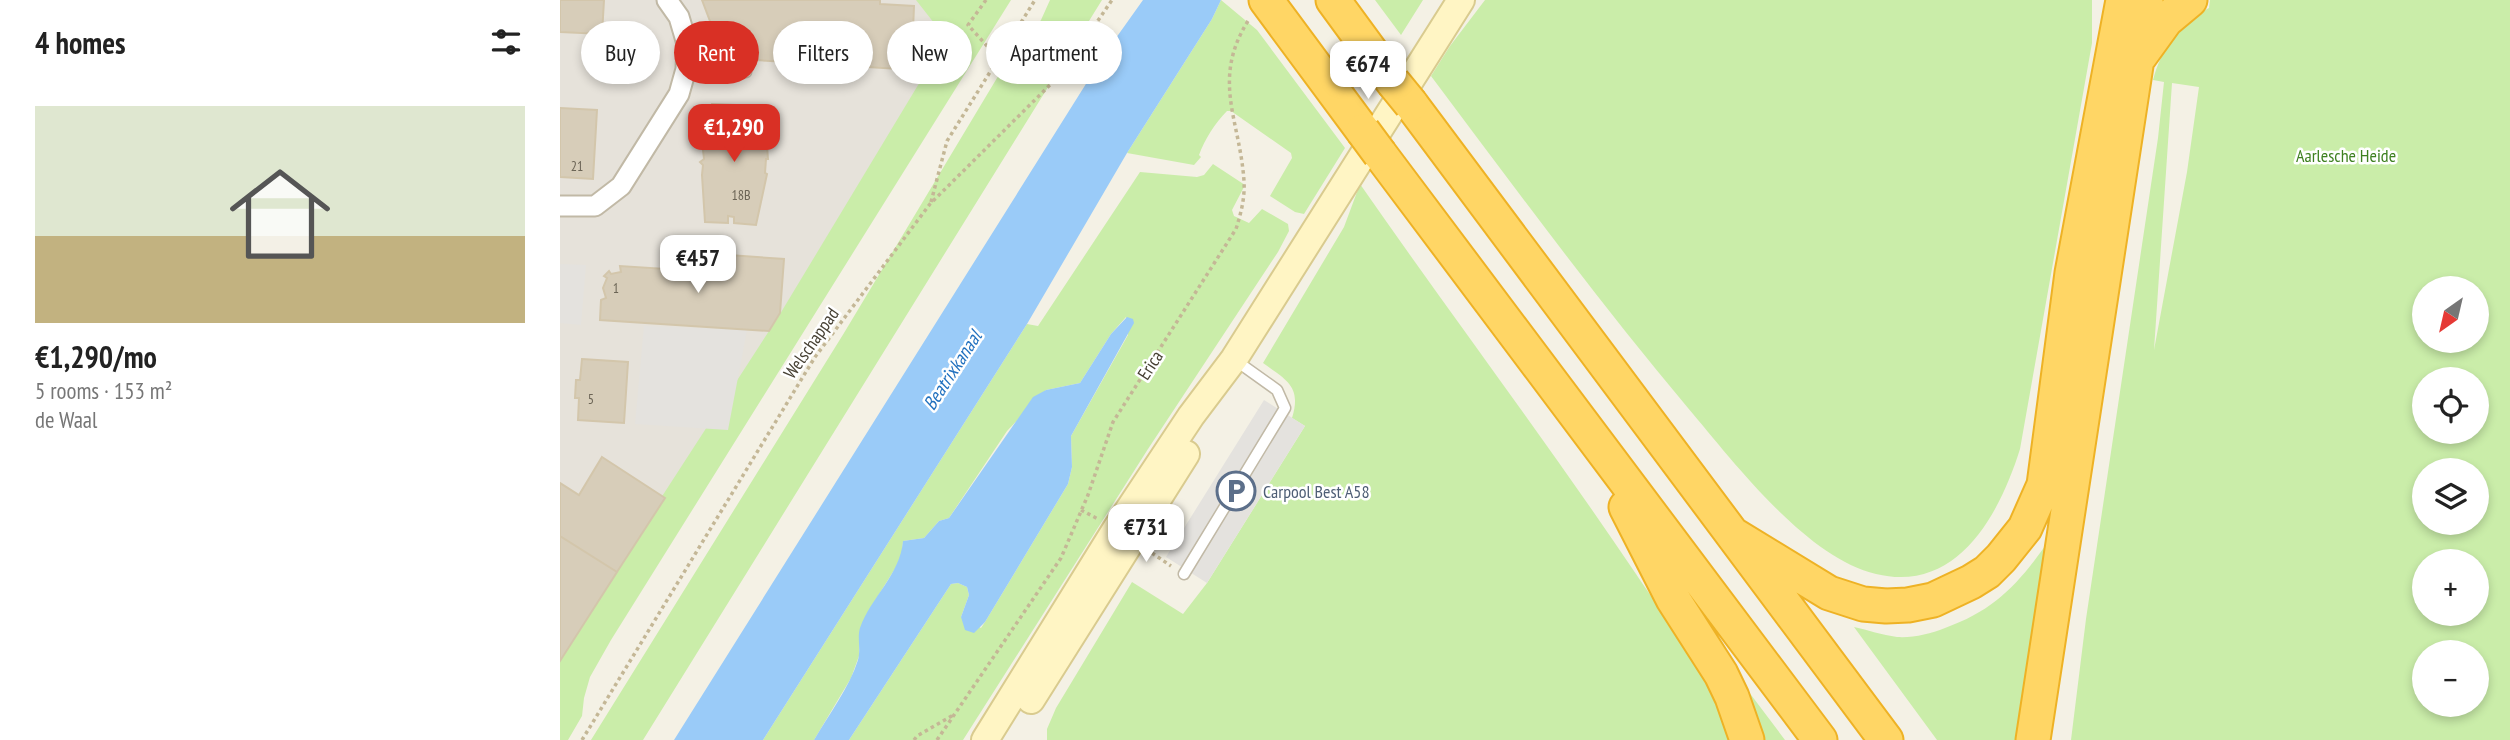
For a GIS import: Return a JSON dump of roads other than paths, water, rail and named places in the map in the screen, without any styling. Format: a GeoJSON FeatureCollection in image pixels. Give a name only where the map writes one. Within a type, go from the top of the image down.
{"type":"FeatureCollection","features":[{"type":"Feature","properties":{"kind":"highway"},"geometry":{"type":"LineString","coordinates":[[1333,0],[1886,740]]}},
{"type":"Feature","properties":{"kind":"highway"},"geometry":{"type":"LineString","coordinates":[[1734,535],[1829,593],[1863,604],[1886,606],[1933,600],[1971,582],[1994,565],[2025,528],[2044,485],[2072,274],[2123,0]]}},
{"type":"Feature","properties":{"kind":"highway"},"geometry":{"type":"LineString","coordinates":[[2033,740],[2146,0]]}},
{"type":"Feature","properties":{"kind":"highway"},"geometry":{"type":"LineString","coordinates":[[2138,58],[2166,20],[2190,0]]}},
{"type":"Feature","properties":{"kind":"highway"},"geometry":{"type":"LineString","coordinates":[[1264,8],[1372,142],[1820,740]]}},
{"type":"Feature","properties":{"kind":"highway"},"geometry":{"type":"LineString","coordinates":[[1584,424],[1673,599],[1721,674],[1732,697],[1746,740]]}},
{"type":"Feature","properties":{"kind":"main road"},"geometry":{"type":"LineString","coordinates":[[985,740],[1116,529],[1191,416],[1234,359],[1461,0]]}},
{"type":"Feature","properties":{"kind":"main road"},"geometry":{"type":"LineString","coordinates":[[1006,740],[1204,425],[1234,359]]}},
{"type":"Feature","properties":{"kind":"street"},"geometry":{"type":"LineString","coordinates":[[667,0],[680,21]]}},
{"type":"Feature","properties":{"kind":"street"},"geometry":{"type":"LineString","coordinates":[[560,206],[594,206],[621,186],[679,94],[682,84]]}},
{"type":"Feature","properties":{"kind":"lane"},"geometry":{"type":"LineString","coordinates":[[1184,574],[1285,408],[1277,390],[1234,359]]}},
{"type":"Feature","properties":{"kind":"water","name":"Beatrixkanaal"},"geometry":{"type":"Polygon","coordinates":[[[1143,0],[1221,0],[1027,324],[763,740],[674,740],[1086,84],[1122,84],[1122,30],[1143,0]]]}},
{"type":"Feature","properties":{"kind":"water"},"geometry":{"type":"Polygon","coordinates":[[[1127,317],[1133,319],[1134,323],[1071,436],[1072,467],[1068,484],[985,622],[974,633],[965,630],[961,617],[969,595],[967,587],[958,583],[951,584],[849,740],[814,740],[854,670],[859,656],[860,628],[897,565],[903,541],[924,538],[939,521],[949,518],[1033,397],[1046,390],[1080,383],[1111,334],[1127,317]]]}},
{"type":"Feature","properties":{"kind":"place","name":"Carpool Best A58"},"geometry":{"type":"Point","coordinates":[1236,491]}},
{"type":"Feature","properties":{"kind":"park label","name":"Aarlesche Heide"},"geometry":{"type":"Point","coordinates":[2346,155]}}]}
